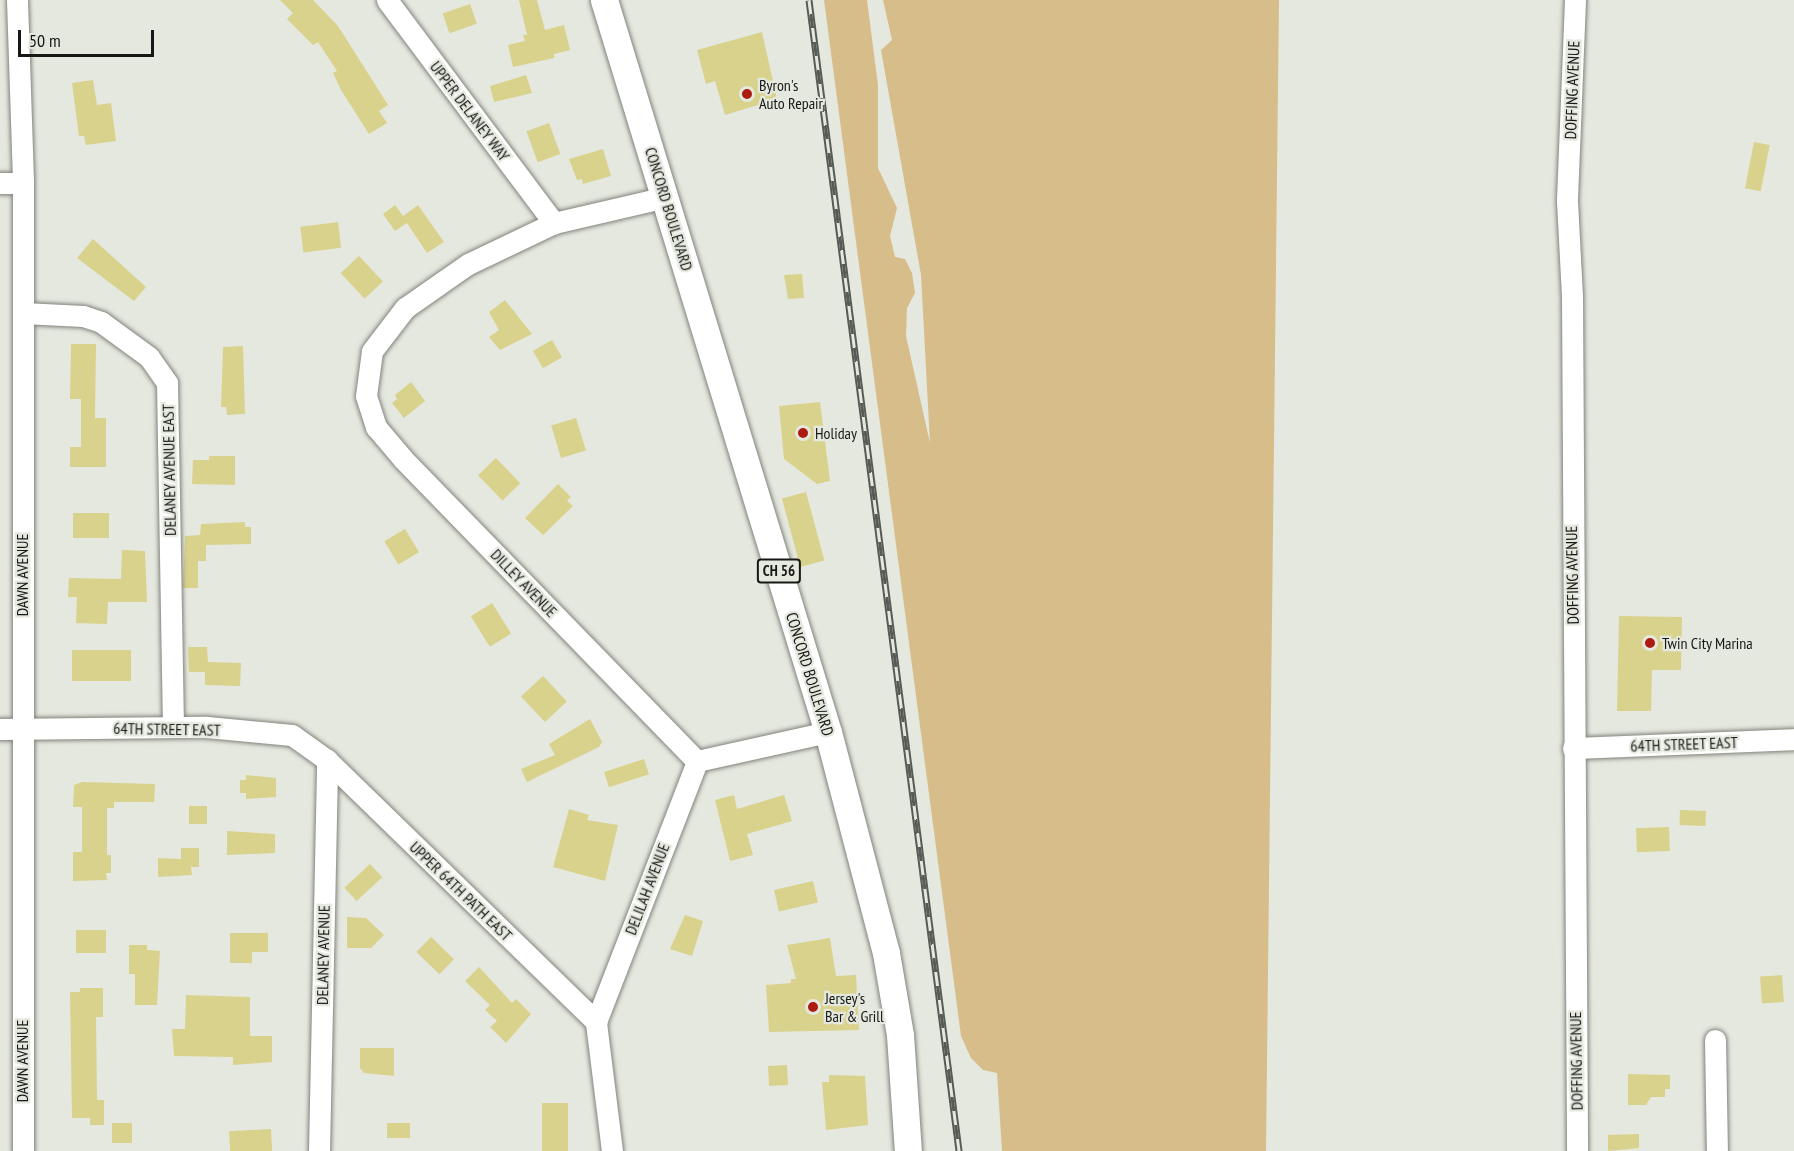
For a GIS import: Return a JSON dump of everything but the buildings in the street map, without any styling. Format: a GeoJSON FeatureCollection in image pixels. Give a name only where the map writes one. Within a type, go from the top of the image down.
{"type":"FeatureCollection","features":[{"type":"Feature","properties":{"kind":"main road","name":"CONCORD BOULEVARD"},"geometry":{"type":"LineString","coordinates":[[604,0],[828,732],[886,953],[900,1035],[908,1151]]}},
{"type":"Feature","properties":{"kind":"street","name":"DAWN AVENUE"},"geometry":{"type":"LineString","coordinates":[[17,0],[23,183],[23,313],[10,729],[23,1151]]}},
{"type":"Feature","properties":{"kind":"street","name":"UPPER DELANEY WAY"},"geometry":{"type":"LineString","coordinates":[[387,0],[554,223]]}},
{"type":"Feature","properties":{"kind":"street","name":"DOFFING AVENUE"},"geometry":{"type":"LineString","coordinates":[[1575,0],[1567,201],[1572,296],[1577,1151]]}},
{"type":"Feature","properties":{"kind":"street"},"geometry":{"type":"LineString","coordinates":[[0,183],[23,183]]}},
{"type":"Feature","properties":{"kind":"street"},"geometry":{"type":"LineString","coordinates":[[554,223],[666,197]]}},
{"type":"Feature","properties":{"kind":"street","name":"DILLEY AVENUE"},"geometry":{"type":"LineString","coordinates":[[554,223],[468,264],[405,308],[372,351],[366,396],[376,427],[403,459],[697,761]]}},
{"type":"Feature","properties":{"kind":"street","name":"DELANEY AVENUE EAST"},"geometry":{"type":"LineString","coordinates":[[23,313],[82,316],[100,322],[149,357],[167,383],[173,727]]}},
{"type":"Feature","properties":{"kind":"street","name":"64TH STREET EAST"},"geometry":{"type":"LineString","coordinates":[[10,729],[173,727],[292,735],[327,760]]}},
{"type":"Feature","properties":{"kind":"street"},"geometry":{"type":"LineString","coordinates":[[697,761],[828,732]]}},
{"type":"Feature","properties":{"kind":"street","name":"64TH STREET EAST"},"geometry":{"type":"LineString","coordinates":[[1573,748],[1794,739]]}},
{"type":"Feature","properties":{"kind":"street","name":"UPPER 64TH PATH EAST"},"geometry":{"type":"LineString","coordinates":[[327,760],[596,1022]]}},
{"type":"Feature","properties":{"kind":"street","name":"DELANEY AVENUE"},"geometry":{"type":"LineString","coordinates":[[319,1151],[327,760]]}},
{"type":"Feature","properties":{"kind":"street","name":"DELILAH AVENUE"},"geometry":{"type":"LineString","coordinates":[[612,1151],[596,1022],[697,761]]}},
{"type":"Feature","properties":{"kind":"street"},"geometry":{"type":"LineString","coordinates":[[1715,1040],[1717,1151]]}},
{"type":"Feature","properties":{"kind":"shaded area"},"geometry":{"type":"Polygon","coordinates":[[[824,0],[867,0],[878,85],[878,168],[897,208],[890,236],[895,257],[905,259],[912,273],[915,293],[907,308],[906,336],[930,443],[921,275],[881,50],[892,40],[883,0],[1279,0],[1266,1151],[1002,1151],[997,1073],[983,1070],[971,1058],[961,1036],[824,0]]]}},
{"type":"Feature","properties":{"kind":"railway"},"geometry":{"type":"LineString","coordinates":[[809,0],[959,1151]]}},
{"type":"Feature","properties":{"kind":"place","name":"Byron's Auto Repair"},"geometry":{"type":"Point","coordinates":[747,94]}},
{"type":"Feature","properties":{"kind":"place","name":"Holiday"},"geometry":{"type":"Point","coordinates":[803,433]}},
{"type":"Feature","properties":{"kind":"place","name":"Twin City Marina"},"geometry":{"type":"Point","coordinates":[1650,643]}},
{"type":"Feature","properties":{"kind":"place","name":"Jersey's Bar & Grill"},"geometry":{"type":"Point","coordinates":[813,1007]}}]}
